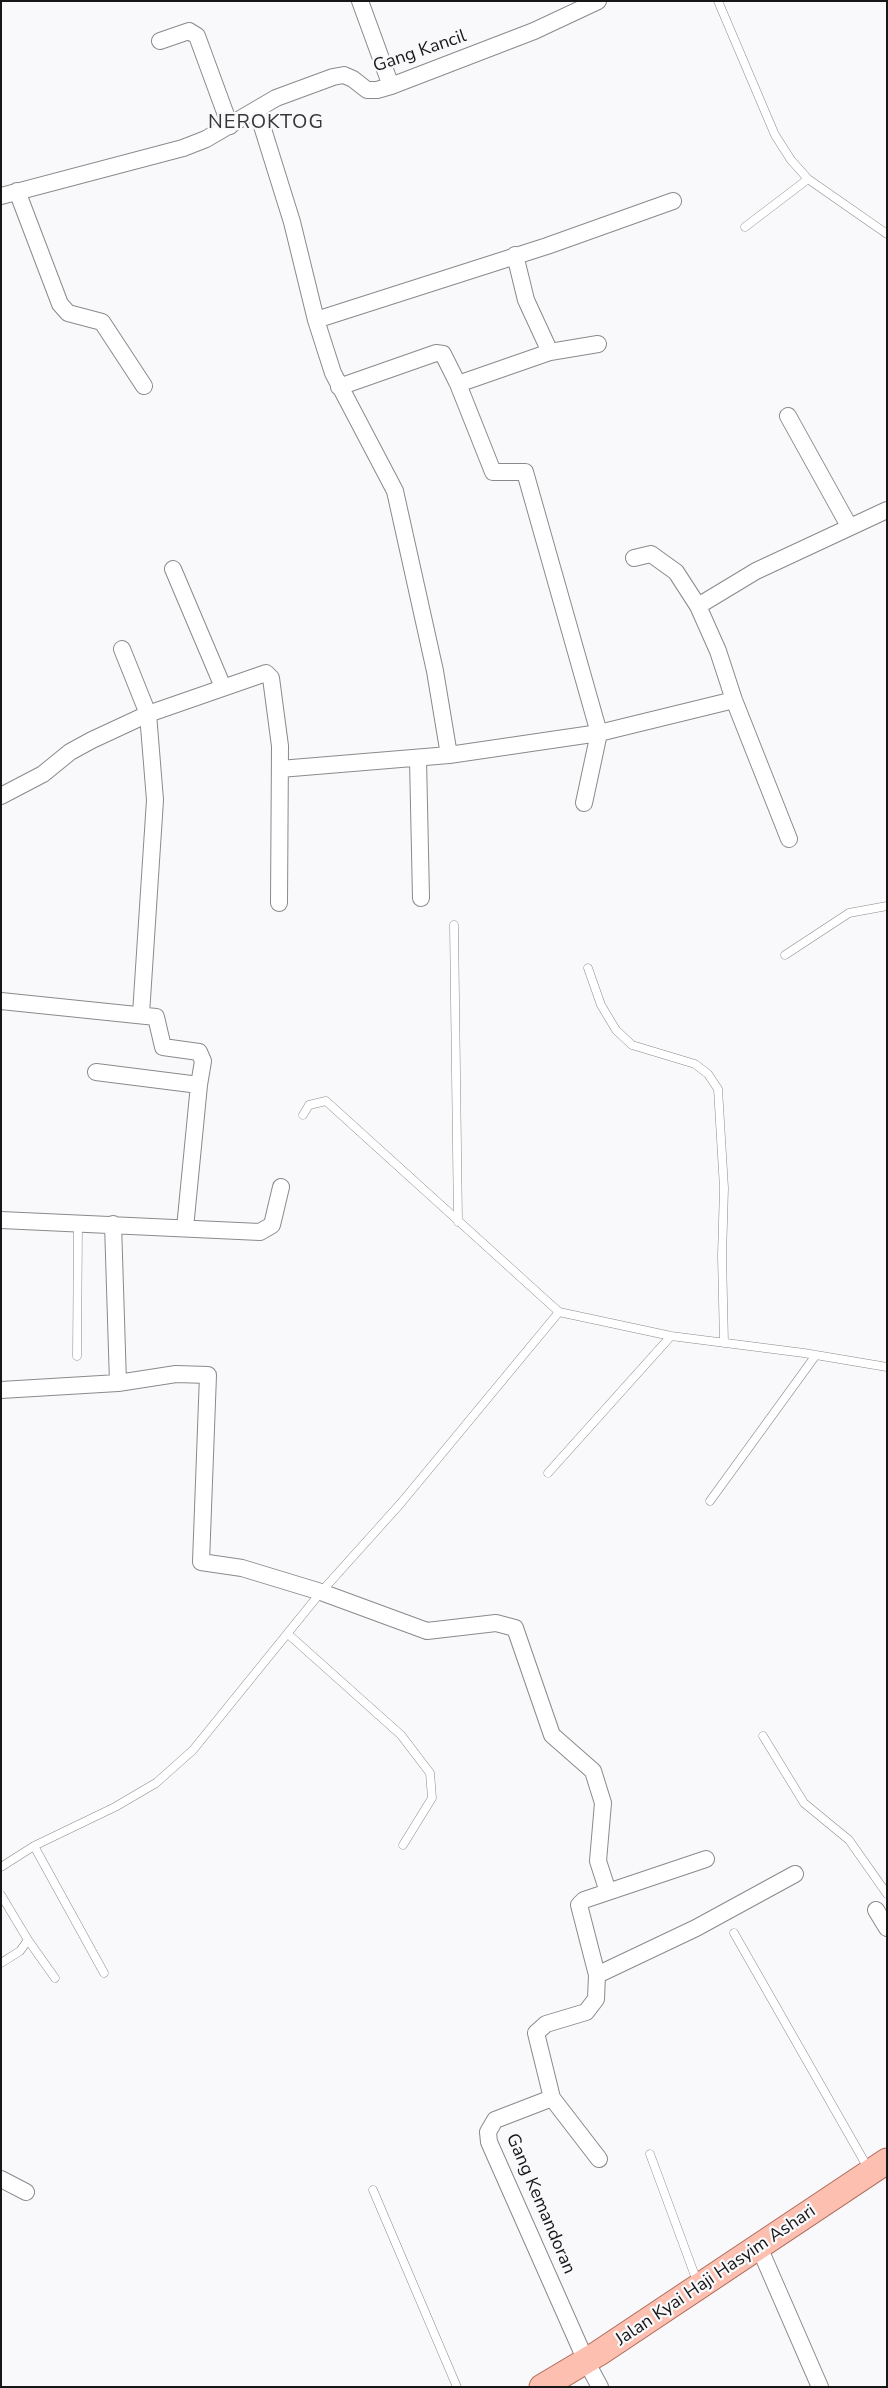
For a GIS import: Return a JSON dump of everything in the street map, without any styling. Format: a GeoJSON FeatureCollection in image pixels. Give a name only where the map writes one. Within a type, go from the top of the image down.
{"type":"FeatureCollection","features":[{"type":"Feature","properties":{"kind":"main road","name":"Jalan Kyai Haji Hasyim Ashari"},"geometry":{"type":"LineString","coordinates":[[545,2386],[586,2361],[878,2167]]}},
{"type":"Feature","properties":{"kind":"street"},"geometry":{"type":"LineString","coordinates":[[360,1],[391,86]]}},
{"type":"Feature","properties":{"kind":"street","name":"Gang Kancil"},"geometry":{"type":"LineString","coordinates":[[1,196],[184,148],[230,126],[276,98],[333,76],[344,75],[353,78],[366,90],[377,90],[391,86],[534,31],[598,1]]}},
{"type":"Feature","properties":{"kind":"street"},"geometry":{"type":"LineString","coordinates":[[160,41],[189,31],[197,36],[230,126]]}},
{"type":"Feature","properties":{"kind":"street"},"geometry":{"type":"LineString","coordinates":[[257,110],[292,222],[316,320],[339,387],[395,491],[435,671],[449,756]]}},
{"type":"Feature","properties":{"kind":"street"},"geometry":{"type":"LineString","coordinates":[[17,191],[60,304],[68,313],[102,322],[144,386]]}},
{"type":"Feature","properties":{"kind":"street"},"geometry":{"type":"LineString","coordinates":[[316,320],[673,201]]}},
{"type":"Feature","properties":{"kind":"street"},"geometry":{"type":"LineString","coordinates":[[515,255],[526,300],[550,352]]}},
{"type":"Feature","properties":{"kind":"street"},"geometry":{"type":"LineString","coordinates":[[458,384],[550,352],[598,344]]}},
{"type":"Feature","properties":{"kind":"street"},"geometry":{"type":"LineString","coordinates":[[339,387],[436,353],[443,354],[458,384],[493,472],[525,472],[599,733],[584,803]]}},
{"type":"Feature","properties":{"kind":"street"},"geometry":{"type":"LineString","coordinates":[[788,416],[849,526]]}},
{"type":"Feature","properties":{"kind":"street"},"geometry":{"type":"LineString","coordinates":[[698,606],[756,571],[849,526],[887,510]]}},
{"type":"Feature","properties":{"kind":"street"},"geometry":{"type":"LineString","coordinates":[[634,558],[651,554],[676,572],[698,606],[718,651],[734,700],[789,839]]}},
{"type":"Feature","properties":{"kind":"street"},"geometry":{"type":"LineString","coordinates":[[173,569],[222,687]]}},
{"type":"Feature","properties":{"kind":"street"},"geometry":{"type":"LineString","coordinates":[[122,649],[148,714],[155,800],[141,1014]]}},
{"type":"Feature","properties":{"kind":"street"},"geometry":{"type":"LineString","coordinates":[[1,796],[43,774],[70,752],[148,714],[263,673],[271,678],[277,718],[280,769],[279,903]]}},
{"type":"Feature","properties":{"kind":"street"},"geometry":{"type":"LineString","coordinates":[[280,769],[449,756],[599,733],[734,700]]}},
{"type":"Feature","properties":{"kind":"street"},"geometry":{"type":"LineString","coordinates":[[418,759],[421,898]]}},
{"type":"Feature","properties":{"kind":"street"},"geometry":{"type":"LineString","coordinates":[[1,1001],[156,1017],[163,1047],[199,1052],[203,1061],[185,1228]]}},
{"type":"Feature","properties":{"kind":"street"},"geometry":{"type":"LineString","coordinates":[[96,1072],[199,1085]]}},
{"type":"Feature","properties":{"kind":"street"},"geometry":{"type":"LineString","coordinates":[[1,1220],[260,1232],[272,1225],[281,1186]]}},
{"type":"Feature","properties":{"kind":"street"},"geometry":{"type":"LineString","coordinates":[[113,1224],[118,1383]]}},
{"type":"Feature","properties":{"kind":"street"},"geometry":{"type":"LineString","coordinates":[[1,1390],[118,1383],[176,1374],[208,1375],[201,1562],[242,1568],[321,1592],[426,1631],[496,1623],[515,1628],[552,1735],[593,1771],[603,1803],[598,1861],[608,1892]]}},
{"type":"Feature","properties":{"kind":"street"},"geometry":{"type":"LineString","coordinates":[[599,2159],[552,2098],[536,2033],[546,2024],[586,2012],[596,1999],[597,1975],[579,1905],[608,1892],[706,1859]]}},
{"type":"Feature","properties":{"kind":"street"},"geometry":{"type":"LineString","coordinates":[[597,1975],[696,1928],[788,1878]]}},
{"type":"Feature","properties":{"kind":"street"},"geometry":{"type":"LineString","coordinates":[[876,1910],[887,1928]]}},
{"type":"Feature","properties":{"kind":"street","name":"Gang Kemandoran"},"geometry":{"type":"LineString","coordinates":[[552,2098],[494,2120],[490,2125],[489,2137],[586,2361]]}},
{"type":"Feature","properties":{"kind":"street"},"geometry":{"type":"LineString","coordinates":[[1,2178],[26,2192]]}},
{"type":"Feature","properties":{"kind":"street"},"geometry":{"type":"LineString","coordinates":[[759,2247],[820,2387]]}},
{"type":"Feature","properties":{"kind":"street"},"geometry":{"type":"LineString","coordinates":[[586,2361],[600,2387]]}},
{"type":"Feature","properties":{"kind":"lane"},"geometry":{"type":"LineString","coordinates":[[718,1],[776,135],[791,160],[808,179],[887,234]]}},
{"type":"Feature","properties":{"kind":"lane"},"geometry":{"type":"LineString","coordinates":[[745,227],[808,179]]}},
{"type":"Feature","properties":{"kind":"lane"},"geometry":{"type":"LineString","coordinates":[[785,955],[849,913],[887,906]]}},
{"type":"Feature","properties":{"kind":"lane"},"geometry":{"type":"LineString","coordinates":[[454,925],[458,1222]]}},
{"type":"Feature","properties":{"kind":"lane"},"geometry":{"type":"LineString","coordinates":[[588,968],[601,1005],[616,1030],[632,1045],[695,1064],[708,1074],[718,1089],[724,1188],[722,1256],[724,1343]]}},
{"type":"Feature","properties":{"kind":"lane"},"geometry":{"type":"LineString","coordinates":[[303,1115],[309,1104],[326,1101],[559,1312],[671,1336],[816,1355],[887,1367]]}},
{"type":"Feature","properties":{"kind":"lane"},"geometry":{"type":"LineString","coordinates":[[77,1356],[78,1223]]}},
{"type":"Feature","properties":{"kind":"lane"},"geometry":{"type":"LineString","coordinates":[[1,1867],[34,1846],[115,1808],[156,1783],[193,1750],[321,1592],[394,1511],[559,1312]]}},
{"type":"Feature","properties":{"kind":"lane"},"geometry":{"type":"LineString","coordinates":[[548,1473],[671,1336]]}},
{"type":"Feature","properties":{"kind":"lane"},"geometry":{"type":"LineString","coordinates":[[710,1501],[816,1355]]}},
{"type":"Feature","properties":{"kind":"lane"},"geometry":{"type":"LineString","coordinates":[[288,1634],[401,1735],[430,1774],[432,1798],[403,1845]]}},
{"type":"Feature","properties":{"kind":"lane"},"geometry":{"type":"LineString","coordinates":[[763,1736],[804,1803],[849,1840],[887,1894]]}},
{"type":"Feature","properties":{"kind":"lane"},"geometry":{"type":"LineString","coordinates":[[34,1846],[104,1973]]}},
{"type":"Feature","properties":{"kind":"lane"},"geometry":{"type":"LineString","coordinates":[[1,1894],[28,1940],[55,1978]]}},
{"type":"Feature","properties":{"kind":"lane"},"geometry":{"type":"LineString","coordinates":[[734,1933],[878,2167]]}},
{"type":"Feature","properties":{"kind":"lane"},"geometry":{"type":"LineString","coordinates":[[1,1963],[20,1952],[28,1940]]}},
{"type":"Feature","properties":{"kind":"lane"},"geometry":{"type":"LineString","coordinates":[[650,2154],[699,2286]]}},
{"type":"Feature","properties":{"kind":"lane"},"geometry":{"type":"LineString","coordinates":[[373,2190],[457,2387]]}},
{"type":"Feature","properties":{"kind":"district","name":"NEROKTOG"},"geometry":{"type":"Point","coordinates":[266,123]}}]}
